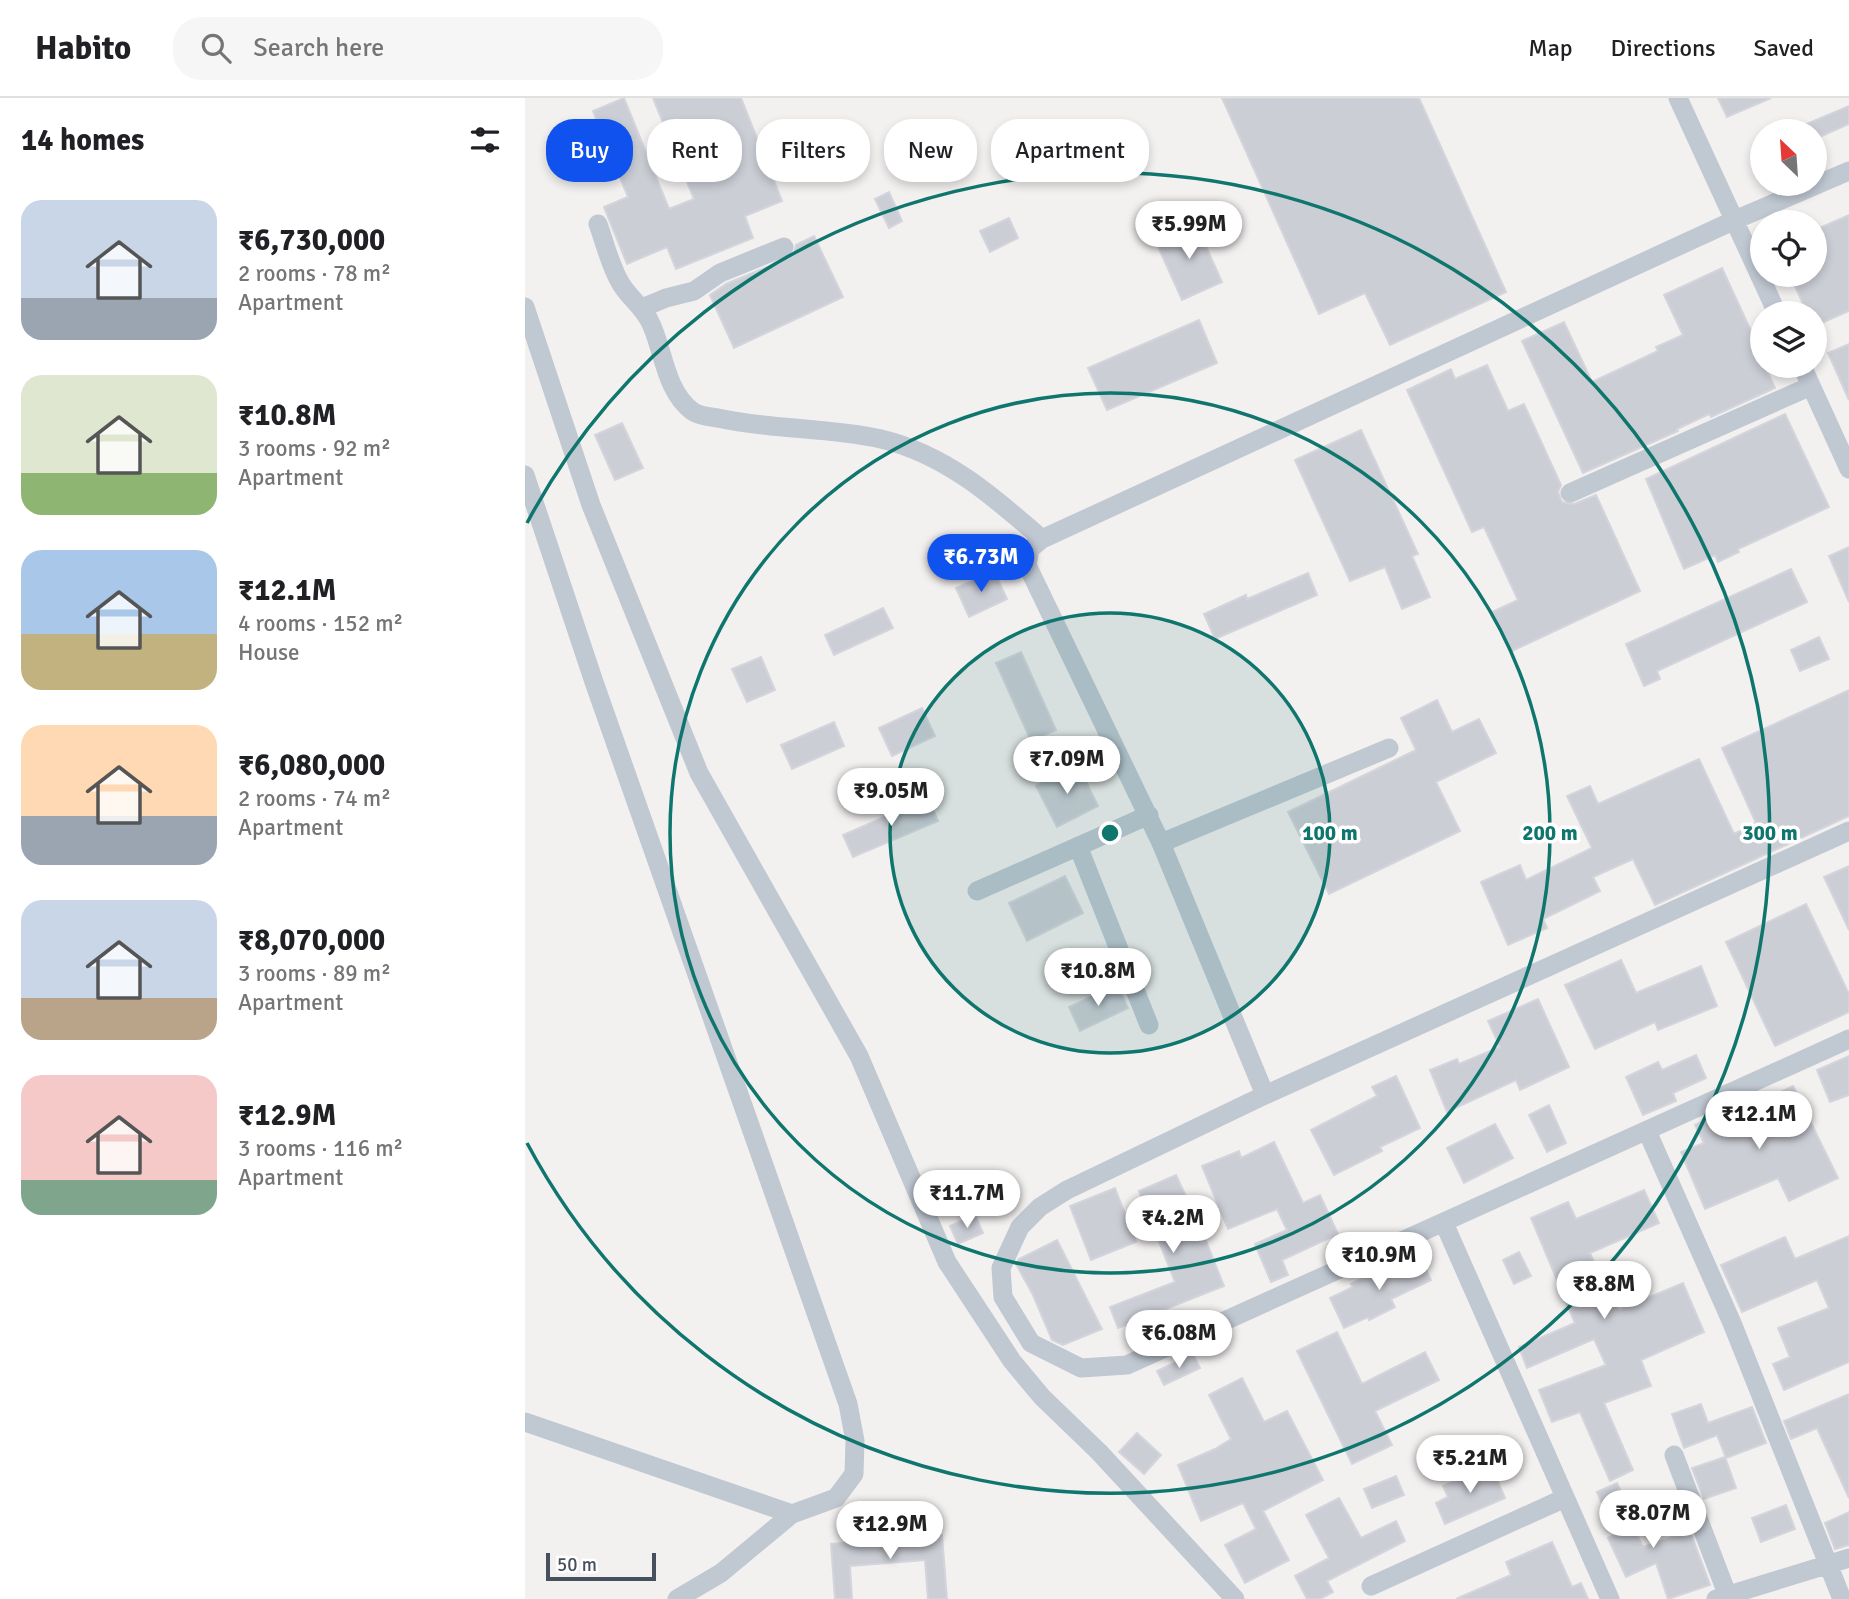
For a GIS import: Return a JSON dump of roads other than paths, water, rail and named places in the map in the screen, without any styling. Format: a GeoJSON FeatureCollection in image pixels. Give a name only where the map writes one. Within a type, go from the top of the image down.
{"type":"FeatureCollection","features":[{"type":"Feature","properties":{"kind":"street"},"geometry":{"type":"LineString","coordinates":[[1678,98],[1772,301]]}},
{"type":"Feature","properties":{"kind":"street"},"geometry":{"type":"LineString","coordinates":[[1265,1095],[1149,815],[1027,565],[1030,549],[1042,539],[1735,220],[1849,171]]}},
{"type":"Feature","properties":{"kind":"street"},"geometry":{"type":"LineString","coordinates":[[598,224],[619,281],[642,308],[652,326],[663,363],[675,388],[685,405],[697,414],[733,422],[882,439],[911,449],[954,468],[993,496],[1042,539]]}},
{"type":"Feature","properties":{"kind":"street"},"geometry":{"type":"LineString","coordinates":[[642,308],[694,291],[720,273],[784,247]]}},
{"type":"Feature","properties":{"kind":"street"},"geometry":{"type":"LineString","coordinates":[[525,307],[591,505],[699,773],[859,1056],[947,1262],[1012,1361],[1042,1397],[1099,1452],[1235,1599]]}},
{"type":"Feature","properties":{"kind":"street"},"geometry":{"type":"LineString","coordinates":[[1807,378],[1849,469]]}},
{"type":"Feature","properties":{"kind":"street"},"geometry":{"type":"LineString","coordinates":[[1570,493],[1811,386]]}},
{"type":"Feature","properties":{"kind":"street"},"geometry":{"type":"LineString","coordinates":[[525,475],[594,682],[848,1404],[855,1441],[855,1474],[836,1498],[792,1514],[721,1573],[677,1599]]}},
{"type":"Feature","properties":{"kind":"street"},"geometry":{"type":"LineString","coordinates":[[1161,843],[1389,748]]}},
{"type":"Feature","properties":{"kind":"street"},"geometry":{"type":"LineString","coordinates":[[977,891],[1149,815]]}},
{"type":"Feature","properties":{"kind":"street"},"geometry":{"type":"LineString","coordinates":[[1849,831],[1265,1095],[1067,1190],[1040,1207],[1020,1227],[1000,1268],[1003,1297],[1031,1343],[1081,1368],[1127,1364],[1849,1039]]}},
{"type":"Feature","properties":{"kind":"street"},"geometry":{"type":"LineString","coordinates":[[1078,846],[1149,1025]]}},
{"type":"Feature","properties":{"kind":"street"},"geometry":{"type":"LineString","coordinates":[[1647,1131],[1732,1323],[1842,1599]]}},
{"type":"Feature","properties":{"kind":"street"},"geometry":{"type":"LineString","coordinates":[[1444,1223],[1610,1599]]}},
{"type":"Feature","properties":{"kind":"street"},"geometry":{"type":"LineString","coordinates":[[1012,1361],[1031,1343]]}},
{"type":"Feature","properties":{"kind":"street"},"geometry":{"type":"LineString","coordinates":[[525,1422],[792,1514]]}},
{"type":"Feature","properties":{"kind":"street"},"geometry":{"type":"LineString","coordinates":[[1674,1455],[1724,1598],[1849,1558]]}},
{"type":"Feature","properties":{"kind":"street"},"geometry":{"type":"LineString","coordinates":[[1371,1586],[1565,1498]]}}]}
